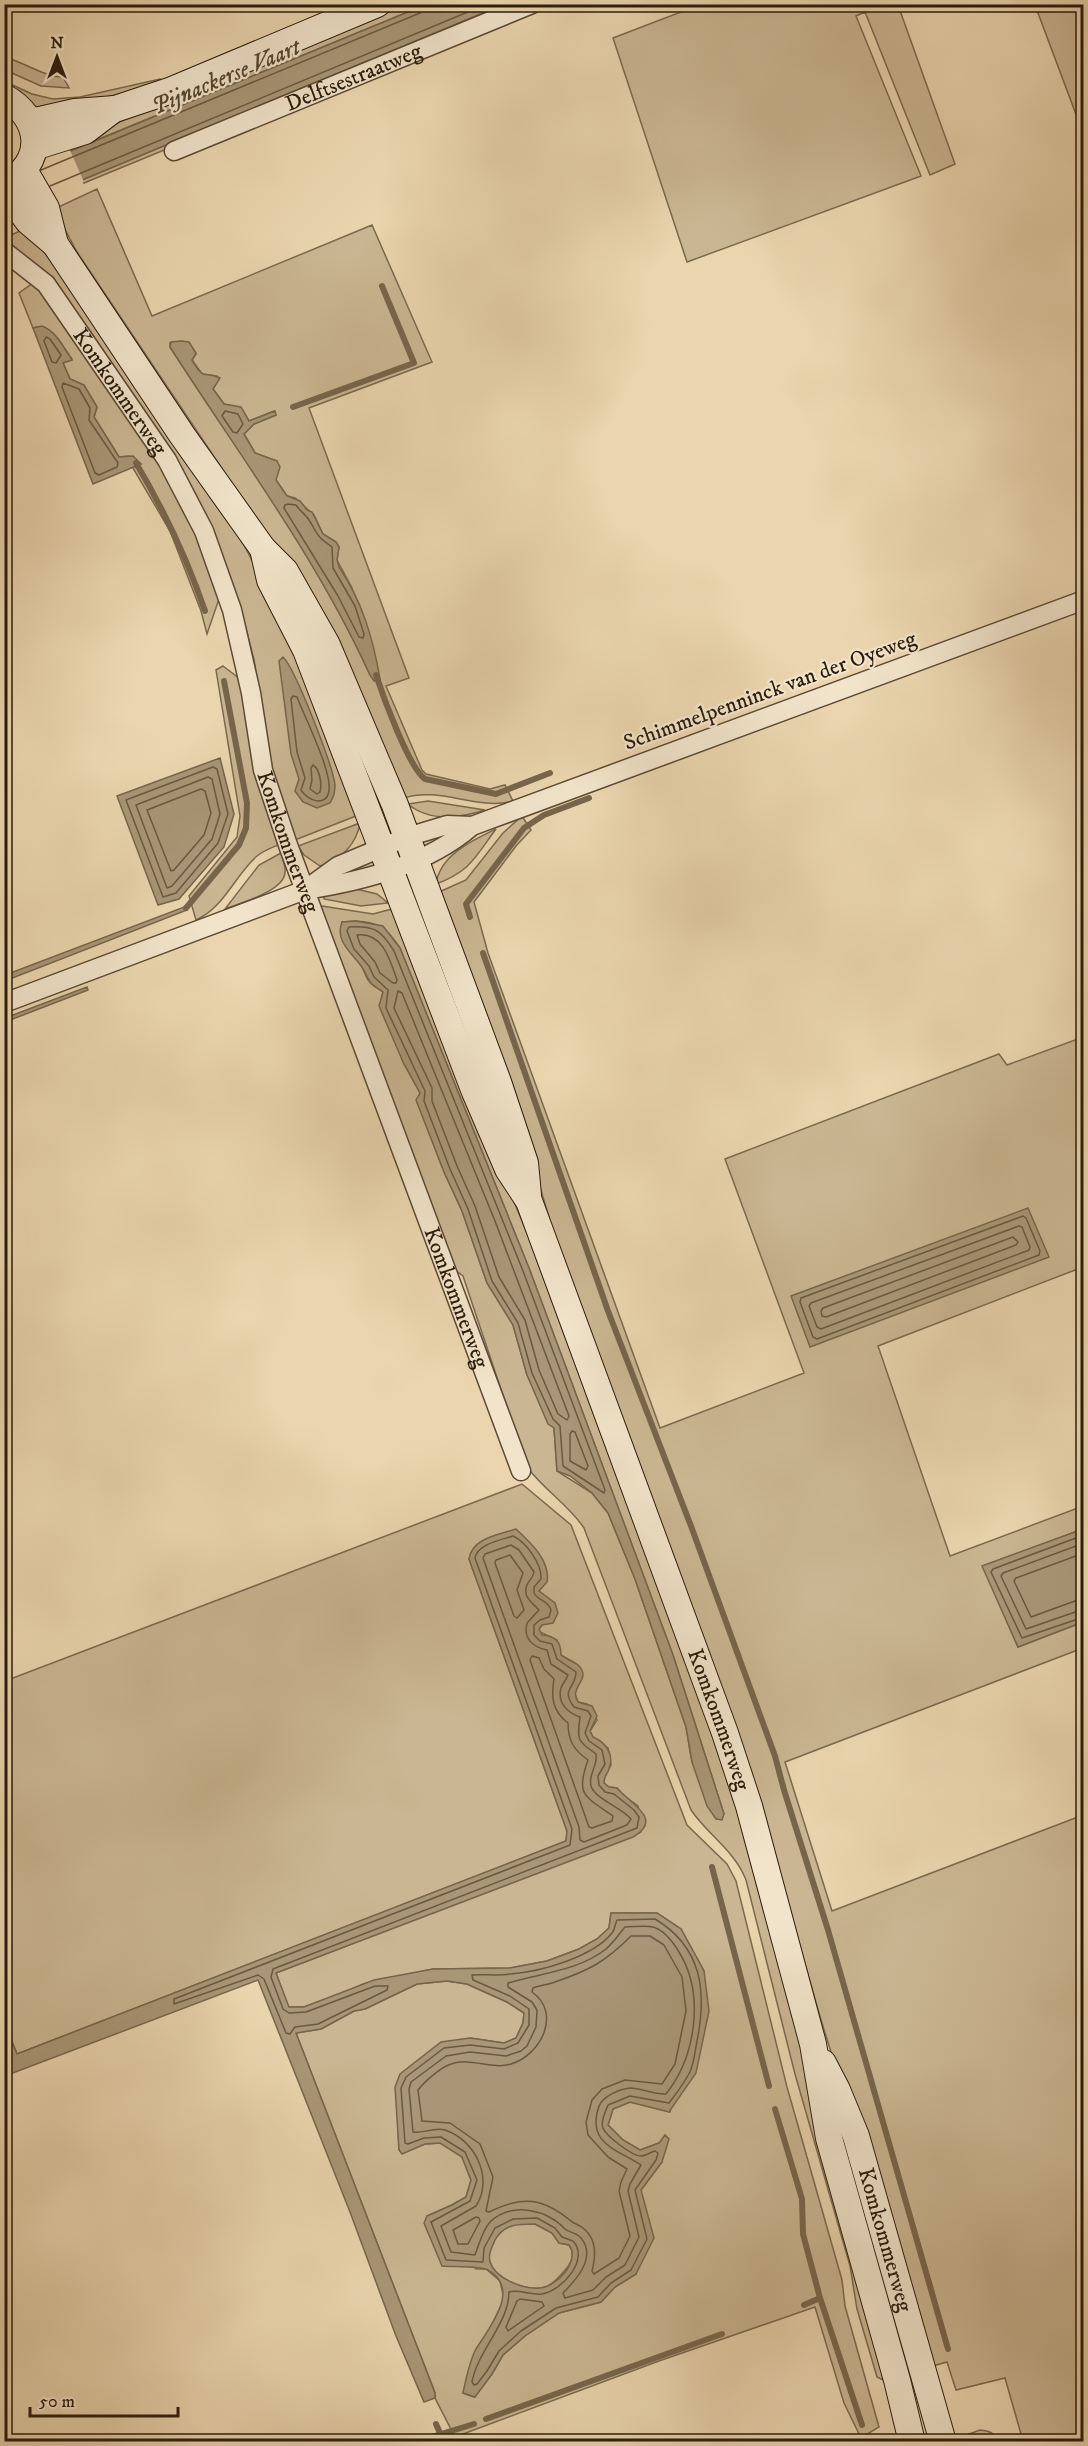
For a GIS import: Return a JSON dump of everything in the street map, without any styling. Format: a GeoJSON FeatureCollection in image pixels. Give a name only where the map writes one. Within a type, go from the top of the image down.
{"type":"FeatureCollection","features":[{"type":"Feature","properties":{"kind":"main road"},"geometry":{"type":"LineString","coordinates":[[25,157],[75,112],[115,109],[172,90],[377,4]]}},
{"type":"Feature","properties":{"kind":"main road","name":"Komkommerweg"},"geometry":{"type":"LineString","coordinates":[[4,97],[15,103],[31,205],[28,220],[55,244],[182,435],[263,549],[285,571],[327,645],[411,849],[498,1082],[525,1163],[529,1201]]}},
{"type":"Feature","properties":{"kind":"main road","name":"Komkommerweg"},"geometry":{"type":"LineString","coordinates":[[4,189],[31,205]]}},
{"type":"Feature","properties":{"kind":"main road","name":"Komkommerweg"},"geometry":{"type":"LineString","coordinates":[[263,549],[270,580],[306,650],[475,1092],[508,1169],[529,1201],[725,1732],[749,1806],[813,2044],[829,2138],[897,2380],[912,2442]]}},
{"type":"Feature","properties":{"kind":"main road","name":"Komkommerweg"},"geometry":{"type":"LineString","coordinates":[[813,2044],[837,2090],[855,2136],[943,2442]]}},
{"type":"Feature","properties":{"kind":"street","name":"Delftsestraatweg"},"geometry":{"type":"LineString","coordinates":[[174,151],[532,4]]}},
{"type":"Feature","properties":{"kind":"street","name":"Komkommerweg"},"geometry":{"type":"LineString","coordinates":[[4,251],[46,284],[167,460],[204,531],[232,610],[251,693],[263,770],[305,890],[521,1471]]}},
{"type":"Feature","properties":{"kind":"street","name":"Schimmelpenninck van der Oyeweg"},"geometry":{"type":"LineString","coordinates":[[4,1003],[305,890],[338,866],[385,859],[411,849],[453,843],[472,826],[1083,600]]}},
{"type":"Feature","properties":{"kind":"shaded area"},"geometry":{"type":"Polygon","coordinates":[[[406,5],[425,5],[70,151],[68,143],[406,5]]]}},
{"type":"Feature","properties":{"kind":"shaded area"},"geometry":{"type":"Polygon","coordinates":[[[502,5],[517,5],[84,183],[82,180],[502,5]]]}},
{"type":"Feature","properties":{"kind":"shaded area"},"geometry":{"type":"Polygon","coordinates":[[[699,5],[898,5],[955,164],[930,175],[865,12],[856,16],[921,176],[687,262],[613,38],[699,5]]]}},
{"type":"Feature","properties":{"kind":"shaded area"},"geometry":{"type":"Polygon","coordinates":[[[1035,5],[1083,5],[1083,115],[1077,117],[1035,5]]]}},
{"type":"Feature","properties":{"kind":"shaded area"},"geometry":{"type":"Polygon","coordinates":[[[5,57],[49,75],[63,77],[69,88],[41,86],[5,70],[5,57]]]}},
{"type":"Feature","properties":{"kind":"shaded area"},"geometry":{"type":"Polygon","coordinates":[[[160,79],[162,81],[135,90],[53,111],[32,107],[5,90],[4,81],[32,94],[53,99],[80,97],[160,79]]]}},
{"type":"Feature","properties":{"kind":"shaded area"},"geometry":{"type":"Polygon","coordinates":[[[97,189],[152,316],[372,225],[432,362],[309,408],[409,678],[386,686],[422,770],[426,774],[490,789],[505,785],[513,801],[486,803],[431,795],[404,798],[292,573],[77,252],[54,209],[97,189]],[[170,343],[170,347],[302,548],[370,675],[352,588],[337,560],[339,547],[336,542],[323,534],[314,515],[295,498],[287,496],[276,480],[277,461],[255,453],[244,434],[254,424],[276,415],[274,411],[249,421],[242,409],[224,404],[213,389],[219,378],[202,374],[192,360],[196,354],[170,343]]]}},
{"type":"Feature","properties":{"kind":"shaded area"},"geometry":{"type":"Polygon","coordinates":[[[25,229],[52,262],[220,506],[245,547],[283,620],[361,814],[295,840],[273,773],[254,660],[241,609],[222,554],[196,495],[157,434],[44,272],[6,242],[6,237],[25,229]]]}},
{"type":"Feature","properties":{"kind":"shaded area"},"geometry":{"type":"Polygon","coordinates":[[[33,283],[48,300],[155,458],[178,496],[199,538],[220,596],[207,634],[201,611],[170,531],[133,468],[141,464],[129,456],[119,457],[94,417],[97,407],[84,385],[70,379],[63,363],[72,359],[56,336],[46,328],[33,328],[19,293],[33,283]]]}},
{"type":"Feature","properties":{"kind":"shaded area"},"geometry":{"type":"Polygon","coordinates":[[[223,666],[240,679],[266,807],[278,845],[257,856],[214,908],[196,920],[189,896],[237,837],[240,816],[216,670],[223,666]]]}},
{"type":"Feature","properties":{"kind":"shaded area"},"geometry":{"type":"Polygon","coordinates":[[[428,801],[485,810],[445,817],[425,814],[408,804],[428,801]]]}},
{"type":"Feature","properties":{"kind":"shaded area"},"geometry":{"type":"Polygon","coordinates":[[[522,816],[531,830],[516,846],[474,902],[488,953],[660,1428],[804,1373],[725,1159],[999,1054],[1007,1065],[1083,1037],[1083,1267],[878,1346],[950,1556],[1083,1506],[1083,1529],[983,1566],[1018,1647],[1083,1622],[1083,1648],[785,1762],[832,1911],[1083,1815],[1083,2434],[1062,2441],[1023,2441],[1005,2378],[956,2390],[947,2362],[929,2367],[821,2020],[761,1809],[731,1717],[553,1231],[535,1170],[437,893],[466,880],[503,833],[522,816]]]}},
{"type":"Feature","properties":{"kind":"shaded area"},"geometry":{"type":"Polygon","coordinates":[[[360,823],[351,844],[341,856],[327,864],[320,866],[304,855],[298,846],[360,823]]]}},
{"type":"Feature","properties":{"kind":"shaded area"},"geometry":{"type":"Polygon","coordinates":[[[496,829],[465,868],[436,884],[444,865],[451,857],[468,844],[496,829]]]}},
{"type":"Feature","properties":{"kind":"shaded area"},"geometry":{"type":"Polygon","coordinates":[[[281,853],[285,872],[278,885],[261,895],[225,909],[259,865],[281,853]]]}},
{"type":"Feature","properties":{"kind":"shaded area"},"geometry":{"type":"Polygon","coordinates":[[[352,888],[377,894],[388,903],[361,906],[324,899],[324,896],[352,888]]]}},
{"type":"Feature","properties":{"kind":"shaded area"},"geometry":{"type":"Polygon","coordinates":[[[322,906],[373,914],[392,909],[527,1233],[720,1755],[748,1847],[891,2378],[883,2380],[877,2377],[857,2309],[850,2266],[795,2074],[746,1880],[735,1860],[691,1810],[584,1528],[527,1467],[463,1276],[455,1270],[320,908],[322,906]],[[342,922],[343,940],[368,980],[383,992],[382,999],[403,1062],[420,1093],[417,1100],[444,1172],[462,1211],[487,1283],[513,1325],[527,1375],[554,1428],[557,1471],[592,1493],[608,1513],[635,1579],[686,1727],[692,1762],[724,1814],[673,1655],[529,1268],[400,948],[382,928],[371,923],[342,922]]]}},
{"type":"Feature","properties":{"kind":"shaded area"},"geometry":{"type":"Polygon","coordinates":[[[522,1484],[571,1525],[687,1825],[727,1864],[736,1881],[787,2087],[842,2280],[845,2306],[879,2427],[861,2438],[844,2403],[815,2307],[659,2361],[455,2437],[435,2398],[296,2033],[321,2029],[354,2011],[365,2009],[417,1984],[447,1981],[467,1984],[507,2002],[524,2013],[523,2023],[516,2038],[504,2043],[470,2038],[398,2123],[399,2150],[402,2153],[425,2144],[441,2143],[462,2157],[471,2180],[466,2197],[427,2216],[476,2269],[486,2269],[500,2281],[504,2299],[487,2335],[476,2350],[463,2393],[474,2397],[503,2355],[525,2336],[559,2313],[601,2302],[615,2287],[636,2274],[641,2190],[662,2162],[659,2143],[640,2150],[623,2140],[608,2125],[613,2109],[630,2102],[670,2112],[704,1971],[681,1929],[657,1913],[611,1913],[609,1928],[597,1939],[579,1949],[547,1961],[510,1968],[433,1969],[363,1984],[304,2007],[288,2007],[276,1973],[641,1832],[638,1806],[617,1788],[609,1787],[604,1783],[604,1778],[611,1765],[608,1748],[593,1737],[590,1731],[597,1720],[587,1704],[578,1702],[574,1691],[578,1686],[573,1662],[561,1655],[557,1640],[540,1632],[542,1594],[539,1591],[469,1559],[567,1831],[566,1841],[17,2054],[5,2024],[5,1681],[522,1484]]]}},
{"type":"Feature","properties":{"kind":"shaded area"},"geometry":{"type":"Polygon","coordinates":[[[516,2224],[535,2224],[552,2233],[559,2243],[569,2245],[572,2254],[570,2263],[561,2275],[551,2284],[541,2288],[519,2285],[504,2278],[493,2268],[489,2256],[492,2244],[505,2229],[516,2224]]]}},
{"type":"Feature","properties":{"kind":"shaded area"},"geometry":{"type":"Polygon","coordinates":[[[980,2430],[991,2432],[997,2441],[962,2441],[966,2435],[980,2430]]]}},
{"type":"Feature","properties":{"kind":"water"},"geometry":{"type":"Polygon","coordinates":[[[425,5],[502,5],[82,180],[5,178],[425,5]]]}},
{"type":"Feature","properties":{"kind":"water"},"geometry":{"type":"Polygon","coordinates":[[[42,326],[56,336],[72,360],[63,363],[70,379],[84,385],[97,407],[94,417],[119,457],[133,456],[141,464],[93,484],[33,328],[42,326]]]}},
{"type":"Feature","properties":{"kind":"water"},"geometry":{"type":"Polygon","coordinates":[[[171,342],[189,342],[196,353],[192,360],[203,374],[220,378],[213,389],[224,404],[241,407],[249,421],[275,411],[276,415],[254,424],[244,434],[255,453],[277,461],[280,467],[276,480],[287,496],[300,501],[307,510],[312,512],[323,534],[336,542],[339,547],[337,560],[339,567],[366,620],[380,679],[374,681],[370,675],[302,548],[170,347],[171,342]]]}},
{"type":"Feature","properties":{"kind":"water"},"geometry":{"type":"Polygon","coordinates":[[[283,657],[304,697],[333,774],[335,785],[332,799],[330,803],[317,808],[303,802],[295,791],[299,779],[291,754],[279,661],[283,657]]]}},
{"type":"Feature","properties":{"kind":"water"},"geometry":{"type":"Polygon","coordinates":[[[220,758],[234,814],[224,847],[179,899],[158,905],[117,796],[220,758]]]}},
{"type":"Feature","properties":{"kind":"water"},"geometry":{"type":"Polygon","coordinates":[[[184,907],[187,910],[5,981],[5,975],[184,907]]]}},
{"type":"Feature","properties":{"kind":"water"},"geometry":{"type":"Polygon","coordinates":[[[356,921],[383,926],[400,948],[529,1268],[673,1655],[724,1814],[722,1820],[716,1819],[707,1806],[692,1762],[686,1727],[635,1579],[608,1513],[592,1493],[570,1476],[557,1471],[554,1428],[548,1424],[527,1375],[513,1325],[487,1283],[462,1211],[416,1100],[420,1093],[403,1062],[379,1006],[383,992],[370,982],[362,967],[342,941],[340,929],[342,922],[356,921]]]}},
{"type":"Feature","properties":{"kind":"water"},"geometry":{"type":"Polygon","coordinates":[[[87,987],[88,990],[5,1022],[5,1018],[87,987]]]}},
{"type":"Feature","properties":{"kind":"water"},"geometry":{"type":"Polygon","coordinates":[[[1028,1208],[1049,1257],[810,1347],[791,1296],[1028,1208]]]}},
{"type":"Feature","properties":{"kind":"water"},"geometry":{"type":"Polygon","coordinates":[[[516,1529],[538,1552],[546,1567],[547,1582],[539,1591],[555,1603],[558,1613],[553,1623],[542,1625],[539,1629],[542,1635],[557,1640],[561,1655],[577,1664],[582,1671],[582,1680],[576,1697],[578,1702],[592,1706],[597,1716],[590,1731],[593,1737],[605,1745],[611,1758],[604,1783],[609,1787],[617,1788],[636,1805],[642,1811],[646,1824],[633,1837],[276,1973],[289,2007],[304,2007],[374,1980],[433,1969],[510,1968],[547,1961],[579,1949],[597,1939],[609,1928],[611,1913],[657,1913],[681,1929],[704,1971],[709,2011],[696,2073],[669,2112],[630,2102],[613,2109],[608,2125],[623,2140],[640,2150],[659,2143],[665,2135],[669,2139],[662,2162],[641,2190],[654,2238],[636,2274],[615,2287],[601,2302],[559,2313],[525,2336],[503,2355],[475,2397],[463,2393],[468,2371],[476,2349],[500,2309],[503,2298],[502,2287],[498,2278],[488,2270],[442,2266],[424,2223],[427,2216],[466,2197],[471,2180],[462,2157],[440,2143],[425,2144],[402,2154],[399,2150],[395,2087],[400,2074],[441,2042],[470,2038],[504,2043],[516,2038],[523,2023],[524,2013],[507,2002],[467,1984],[447,1981],[417,1984],[365,2009],[354,2011],[321,2029],[296,2033],[435,2393],[435,2398],[424,2402],[396,2336],[350,2212],[258,1980],[5,2076],[5,2024],[17,2054],[566,1841],[567,1831],[469,1559],[471,1552],[480,1542],[516,1529]],[[535,2224],[507,2228],[495,2240],[490,2253],[493,2268],[511,2282],[527,2287],[540,2288],[553,2283],[570,2265],[572,2251],[569,2245],[559,2243],[552,2233],[535,2224]]]}},
{"type":"Feature","properties":{"kind":"water"},"geometry":{"type":"Polygon","coordinates":[[[1083,1529],[1083,1622],[1018,1647],[982,1566],[1083,1529]]]}},
{"type":"Feature","properties":{"kind":"pier"},"geometry":{"type":"Polygon","coordinates":[[[69,148],[84,182],[4,214],[4,175],[69,148]]]}},
{"type":"Feature","properties":{"kind":"waterway"},"geometry":{"type":"LineString","coordinates":[[293,407],[414,363],[382,286]]}},
{"type":"Feature","properties":{"kind":"waterway"},"geometry":{"type":"LineString","coordinates":[[136,463],[175,536],[205,611]]}},
{"type":"Feature","properties":{"kind":"waterway"},"geometry":{"type":"LineString","coordinates":[[376,675],[404,747],[425,779],[496,794],[550,773]]}},
{"type":"Feature","properties":{"kind":"waterway"},"geometry":{"type":"LineString","coordinates":[[186,908],[239,845],[246,828],[247,803],[224,681]]}},
{"type":"Feature","properties":{"kind":"waterway"},"geometry":{"type":"LineString","coordinates":[[470,917],[466,904],[524,828],[544,815],[589,798]]}},
{"type":"Feature","properties":{"kind":"waterway"},"geometry":{"type":"LineString","coordinates":[[483,953],[608,1311],[691,1526],[775,1756],[828,1930],[948,2349]]}},
{"type":"Feature","properties":{"kind":"waterway"},"geometry":{"type":"LineString","coordinates":[[712,1867],[769,2086]]}},
{"type":"Feature","properties":{"kind":"waterway"},"geometry":{"type":"LineString","coordinates":[[775,2109],[802,2199],[803,2234],[820,2298],[862,2425]]}},
{"type":"Feature","properties":{"kind":"waterway"},"geometry":{"type":"LineString","coordinates":[[804,2305],[820,2298]]}},
{"type":"Feature","properties":{"kind":"waterway"},"geometry":{"type":"LineString","coordinates":[[486,2419],[722,2334]]}},
{"type":"Feature","properties":{"kind":"waterway"},"geometry":{"type":"LineString","coordinates":[[436,2424],[440,2433]]}},
{"type":"Feature","properties":{"kind":"waterway"},"geometry":{"type":"LineString","coordinates":[[415,2442],[474,2424]]}},
{"type":"Feature","properties":{"kind":"water label","name":"Pijnackerse Vaart"},"geometry":{"type":"Point","coordinates":[226,77]}}]}
